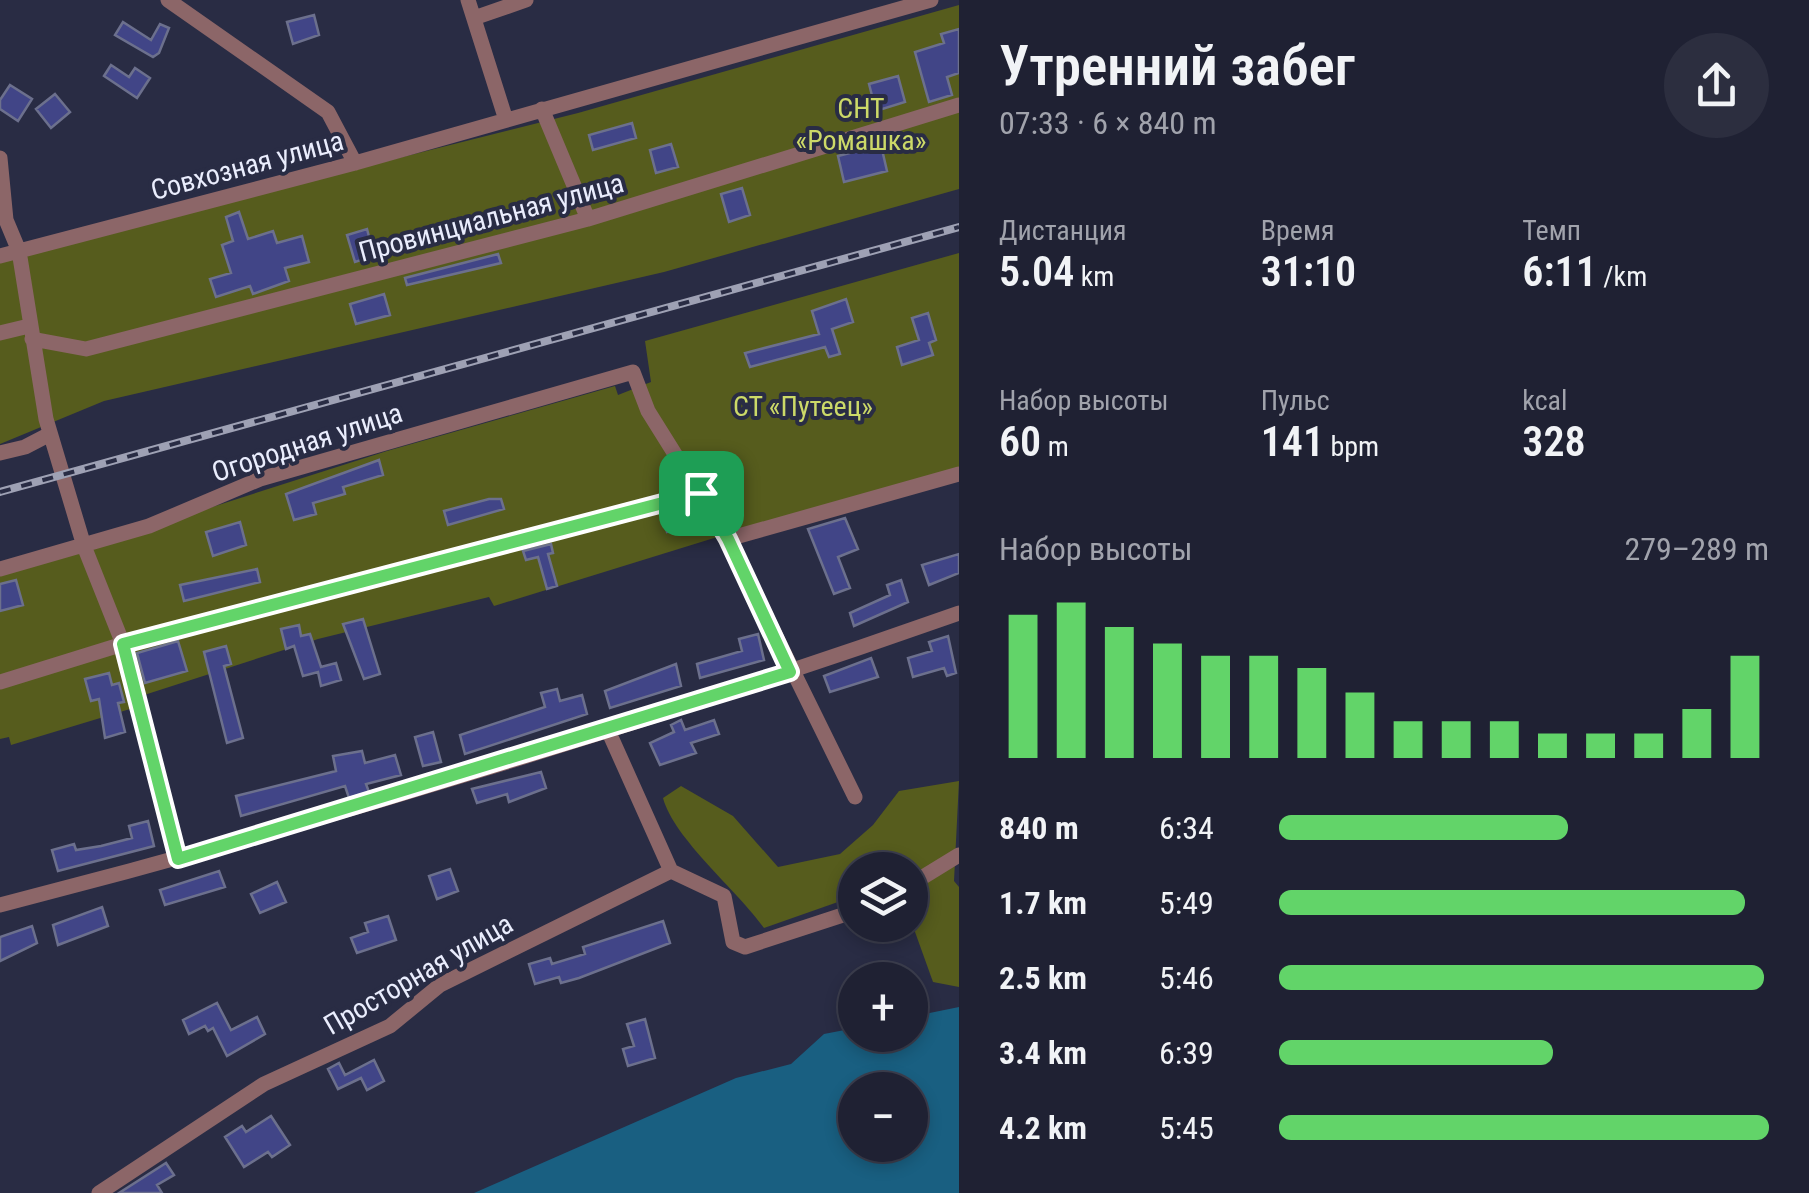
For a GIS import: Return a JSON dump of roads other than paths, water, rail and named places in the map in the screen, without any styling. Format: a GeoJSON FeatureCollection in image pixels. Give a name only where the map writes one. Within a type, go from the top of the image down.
{"type":"FeatureCollection","features":[{"type":"Feature","properties":{"kind":"street"},"geometry":{"type":"LineString","coordinates":[[168,0],[328,112],[356,163]]}},
{"type":"Feature","properties":{"kind":"street"},"geometry":{"type":"LineString","coordinates":[[468,0],[506,120]]}},
{"type":"Feature","properties":{"kind":"street"},"geometry":{"type":"LineString","coordinates":[[474,18],[526,0]]}},
{"type":"Feature","properties":{"kind":"street","name":"Совхозная улица"},"geometry":{"type":"LineString","coordinates":[[0,256],[356,163],[931,0]]}},
{"type":"Feature","properties":{"kind":"street","name":"Провинциальная улица"},"geometry":{"type":"LineString","coordinates":[[30,332],[86,349],[588,219],[959,105]]}},
{"type":"Feature","properties":{"kind":"street"},"geometry":{"type":"LineString","coordinates":[[542,109],[588,219]]}},
{"type":"Feature","properties":{"kind":"street"},"geometry":{"type":"LineString","coordinates":[[0,158],[6,220],[18,250],[50,434],[84,546],[123,644],[178,859]]}},
{"type":"Feature","properties":{"kind":"street"},"geometry":{"type":"LineString","coordinates":[[0,333],[30,332]]}},
{"type":"Feature","properties":{"kind":"street","name":"Огородная улица"},"geometry":{"type":"LineString","coordinates":[[0,569],[150,526],[260,479],[633,372],[648,411],[701,493]]}},
{"type":"Feature","properties":{"kind":"street"},"geometry":{"type":"LineString","coordinates":[[0,453],[25,447],[50,434]]}},
{"type":"Feature","properties":{"kind":"street"},"geometry":{"type":"LineString","coordinates":[[728,539],[959,474]]}},
{"type":"Feature","properties":{"kind":"street"},"geometry":{"type":"LineString","coordinates":[[0,682],[123,644],[701,493],[728,539],[790,672],[810,701],[855,797]]}},
{"type":"Feature","properties":{"kind":"street"},"geometry":{"type":"LineString","coordinates":[[0,905],[178,859],[790,672],[959,613]]}},
{"type":"Feature","properties":{"kind":"street"},"geometry":{"type":"LineString","coordinates":[[607,728],[671,871],[724,896],[733,942],[745,947],[838,917]]}},
{"type":"Feature","properties":{"kind":"street"},"geometry":{"type":"LineString","coordinates":[[928,874],[959,856]]}},
{"type":"Feature","properties":{"kind":"street","name":"Просторная улица"},"geometry":{"type":"LineString","coordinates":[[99,1193],[264,1084],[390,1026],[440,985],[671,871]]}},
{"type":"Feature","properties":{"kind":"water"},"geometry":{"type":"Polygon","coordinates":[[[959,1007],[959,1193],[474,1193],[736,1078],[791,1064],[824,1034],[838,1031],[838,1052],[928,1052],[928,1013],[959,1007]]]}},
{"type":"Feature","properties":{"kind":"railway"},"geometry":{"type":"LineString","coordinates":[[0,492],[959,227]]}},
{"type":"Feature","properties":{"kind":"park label","name":"СНТ «Ромашка»"},"geometry":{"type":"Point","coordinates":[861,124]}},
{"type":"Feature","properties":{"kind":"park label","name":"СТ «Путеец»"},"geometry":{"type":"Point","coordinates":[803,406]}}]}
